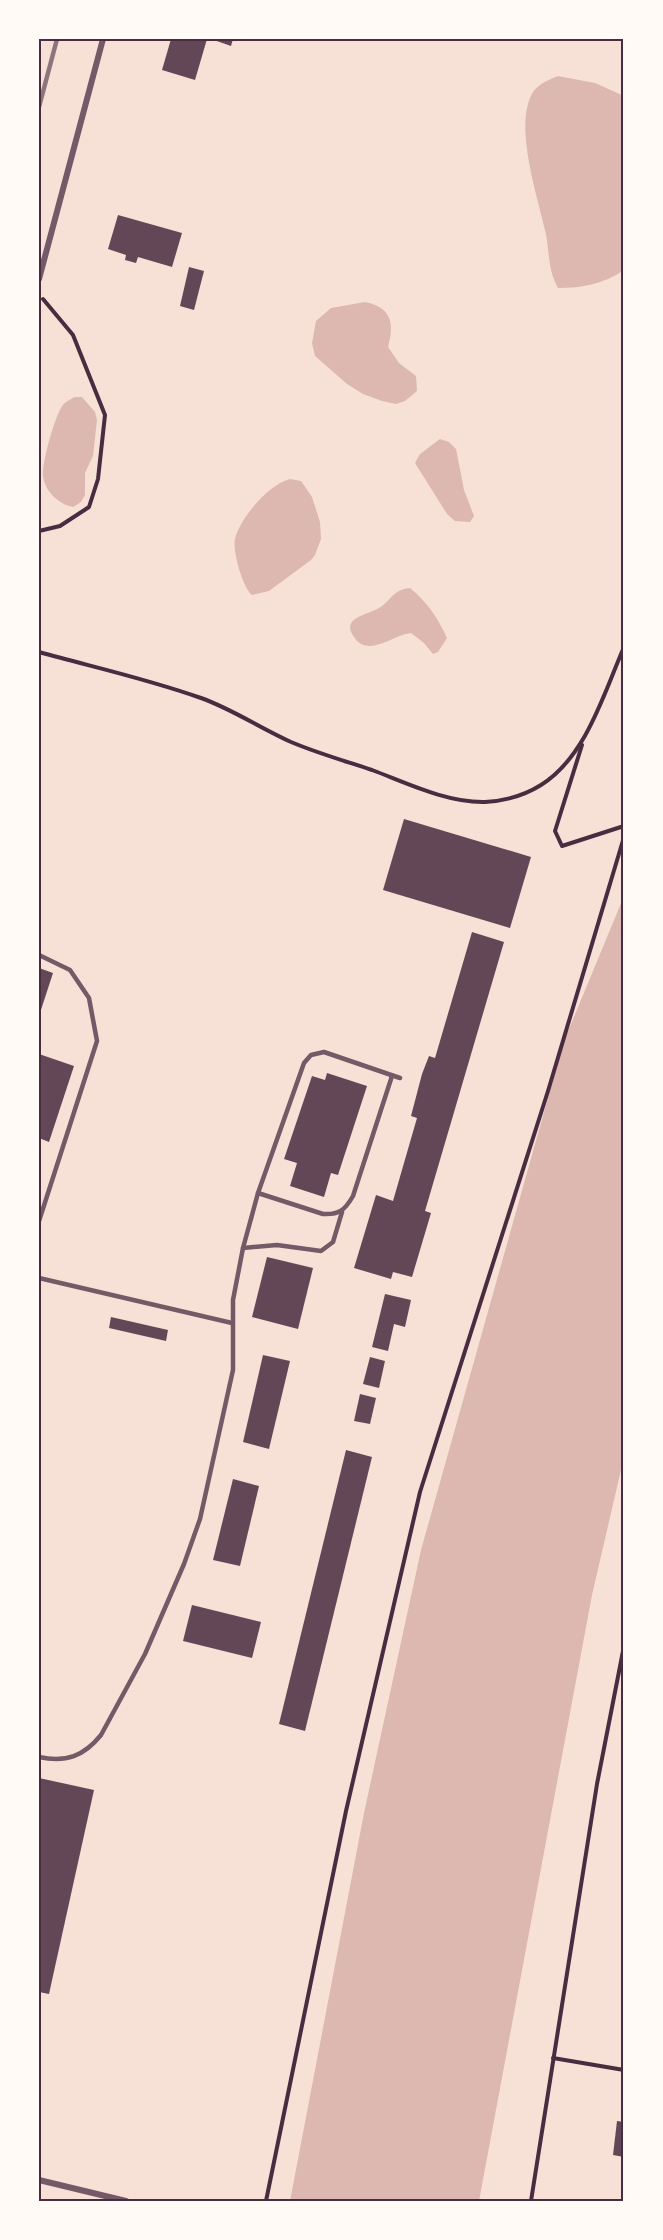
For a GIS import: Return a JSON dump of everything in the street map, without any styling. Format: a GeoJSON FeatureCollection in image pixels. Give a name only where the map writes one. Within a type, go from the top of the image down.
{"type":"FeatureCollection","features":[{"type":"Feature","properties":{"kind":"street"},"geometry":{"type":"LineString","coordinates":[[39,279],[103,39]]}},
{"type":"Feature","properties":{"kind":"street"},"geometry":{"type":"LineString","coordinates":[[39,2180],[126,2201]]}},
{"type":"Feature","properties":{"kind":"lane"},"geometry":{"type":"LineString","coordinates":[[39,955],[70,970],[89,998],[97,1041],[39,1221]]}},
{"type":"Feature","properties":{"kind":"lane"},"geometry":{"type":"LineString","coordinates":[[39,1758],[67,1759],[81,1754],[101,1735],[144,1654],[184,1564],[200,1519],[233,1370],[235,1341],[232,1323],[233,1300],[243,1248],[258,1193],[304,1063],[311,1055],[324,1052],[400,1078]]}},
{"type":"Feature","properties":{"kind":"lane"},"geometry":{"type":"LineString","coordinates":[[243,1248],[277,1245],[321,1251],[333,1242],[342,1212],[353,1196],[392,1076]]}},
{"type":"Feature","properties":{"kind":"lane"},"geometry":{"type":"LineString","coordinates":[[258,1193],[323,1214],[334,1215],[342,1212]]}},
{"type":"Feature","properties":{"kind":"lane"},"geometry":{"type":"LineString","coordinates":[[39,1278],[232,1323]]}},
{"type":"Feature","properties":{"kind":"path"},"geometry":{"type":"LineString","coordinates":[[39,293],[73,335],[105,415],[98,479],[89,507],[60,526],[39,531]]}},
{"type":"Feature","properties":{"kind":"path"},"geometry":{"type":"LineString","coordinates":[[624,647],[583,742],[555,831],[562,846],[624,826]]}},
{"type":"Feature","properties":{"kind":"path"},"geometry":{"type":"LineString","coordinates":[[39,652],[200,698],[292,742],[438,794],[466,801],[503,800],[541,785],[558,773],[583,742]]}},
{"type":"Feature","properties":{"kind":"path"},"geometry":{"type":"LineString","coordinates":[[266,2201],[346,1811],[420,1492],[548,1091],[624,837]]}},
{"type":"Feature","properties":{"kind":"path"},"geometry":{"type":"LineString","coordinates":[[531,2201],[597,1784],[624,1646]]}},
{"type":"Feature","properties":{"kind":"path"},"geometry":{"type":"LineString","coordinates":[[553,2058],[624,2070]]}},
{"type":"Feature","properties":{"kind":"shaded area"},"geometry":{"type":"Polygon","coordinates":[[[558,76],[595,83],[624,96],[624,270],[609,279],[592,284],[558,288],[550,266],[545,230],[529,163],[525,128],[526,112],[532,94],[541,84],[558,76]]]}},
{"type":"Feature","properties":{"kind":"shaded area"},"geometry":{"type":"Polygon","coordinates":[[[365,302],[374,304],[386,312],[391,324],[388,347],[399,363],[416,376],[417,391],[405,401],[396,404],[363,394],[347,384],[315,356],[312,343],[316,321],[331,308],[365,302]]]}},
{"type":"Feature","properties":{"kind":"shaded area"},"geometry":{"type":"Polygon","coordinates":[[[75,397],[82,397],[95,412],[97,420],[93,456],[85,473],[85,495],[81,502],[73,507],[54,496],[44,482],[43,470],[46,451],[58,414],[67,401],[75,397]]]}},
{"type":"Feature","properties":{"kind":"shaded area"},"geometry":{"type":"Polygon","coordinates":[[[440,439],[449,442],[456,449],[464,490],[474,516],[470,522],[455,521],[447,514],[415,463],[420,454],[440,439]]]}},
{"type":"Feature","properties":{"kind":"shaded area"},"geometry":{"type":"Polygon","coordinates":[[[290,479],[301,481],[312,497],[320,522],[321,539],[311,560],[269,591],[252,595],[239,569],[235,539],[243,521],[256,503],[273,488],[290,479]]]}},
{"type":"Feature","properties":{"kind":"shaded area"},"geometry":{"type":"Polygon","coordinates":[[[410,588],[431,611],[447,638],[438,652],[433,654],[411,633],[370,646],[357,641],[350,625],[353,621],[379,608],[399,591],[410,588]]]}},
{"type":"Feature","properties":{"kind":"shaded area"},"geometry":{"type":"Polygon","coordinates":[[[624,896],[624,1457],[592,1595],[479,2201],[290,2201],[364,1813],[421,1550],[564,1041],[624,896]]]}},
{"type":"Feature","properties":{"kind":"building"},"geometry":{"type":"Polygon","coordinates":[[[171,39],[207,39],[195,80],[162,70],[171,39]]]}},
{"type":"Feature","properties":{"kind":"building"},"geometry":{"type":"Polygon","coordinates":[[[211,39],[233,39],[231,46],[211,39]]]}},
{"type":"Feature","properties":{"kind":"building"},"geometry":{"type":"Polygon","coordinates":[[[118,215],[182,233],[172,267],[138,257],[136,263],[125,260],[126,255],[108,249],[118,215]]]}},
{"type":"Feature","properties":{"kind":"building"},"geometry":{"type":"Polygon","coordinates":[[[189,267],[204,271],[194,310],[180,306],[189,267]]]}},
{"type":"Feature","properties":{"kind":"building"},"geometry":{"type":"Polygon","coordinates":[[[404,819],[531,857],[510,928],[383,890],[404,819]]]}},
{"type":"Feature","properties":{"kind":"building"},"geometry":{"type":"Polygon","coordinates":[[[472,932],[504,942],[425,1211],[431,1213],[412,1277],[393,1272],[391,1279],[354,1268],[376,1195],[393,1201],[417,1118],[411,1116],[422,1074],[429,1056],[435,1058],[472,932]]]}},
{"type":"Feature","properties":{"kind":"building"},"geometry":{"type":"Polygon","coordinates":[[[39,968],[53,973],[39,1016],[39,968]]]}},
{"type":"Feature","properties":{"kind":"building"},"geometry":{"type":"Polygon","coordinates":[[[39,1054],[74,1066],[49,1142],[39,1138],[39,1054]]]}},
{"type":"Feature","properties":{"kind":"building"},"geometry":{"type":"Polygon","coordinates":[[[327,1073],[367,1086],[338,1175],[331,1173],[324,1197],[290,1186],[297,1163],[284,1159],[312,1076],[325,1080],[327,1073]]]}},
{"type":"Feature","properties":{"kind":"building"},"geometry":{"type":"Polygon","coordinates":[[[267,1257],[313,1268],[298,1329],[252,1317],[267,1257]]]}},
{"type":"Feature","properties":{"kind":"building"},"geometry":{"type":"Polygon","coordinates":[[[385,1294],[411,1300],[405,1327],[394,1324],[388,1351],[372,1347],[385,1294]]]}},
{"type":"Feature","properties":{"kind":"building"},"geometry":{"type":"Polygon","coordinates":[[[111,1317],[168,1330],[166,1341],[109,1328],[111,1317]]]}},
{"type":"Feature","properties":{"kind":"building"},"geometry":{"type":"Polygon","coordinates":[[[263,1355],[290,1361],[269,1449],[243,1442],[263,1355]]]}},
{"type":"Feature","properties":{"kind":"building"},"geometry":{"type":"Polygon","coordinates":[[[370,1357],[385,1361],[379,1388],[363,1384],[370,1357]]]}},
{"type":"Feature","properties":{"kind":"building"},"geometry":{"type":"Polygon","coordinates":[[[360,1394],[376,1398],[370,1424],[354,1421],[360,1394]]]}},
{"type":"Feature","properties":{"kind":"building"},"geometry":{"type":"Polygon","coordinates":[[[346,1450],[372,1457],[305,1731],[279,1724],[346,1450]]]}},
{"type":"Feature","properties":{"kind":"building"},"geometry":{"type":"Polygon","coordinates":[[[233,1479],[259,1486],[240,1566],[213,1560],[233,1479]]]}},
{"type":"Feature","properties":{"kind":"building"},"geometry":{"type":"Polygon","coordinates":[[[192,1605],[261,1622],[252,1658],[183,1641],[192,1605]]]}},
{"type":"Feature","properties":{"kind":"building"},"geometry":{"type":"Polygon","coordinates":[[[39,1778],[94,1790],[49,1994],[39,1992],[39,1778]]]}},
{"type":"Feature","properties":{"kind":"building"},"geometry":{"type":"Polygon","coordinates":[[[617,2121],[624,2122],[624,2157],[613,2155],[617,2121]]]}},
{"type":"Feature","properties":{"kind":"railway"},"geometry":{"type":"LineString","coordinates":[[39,107],[57,39]]}}]}
